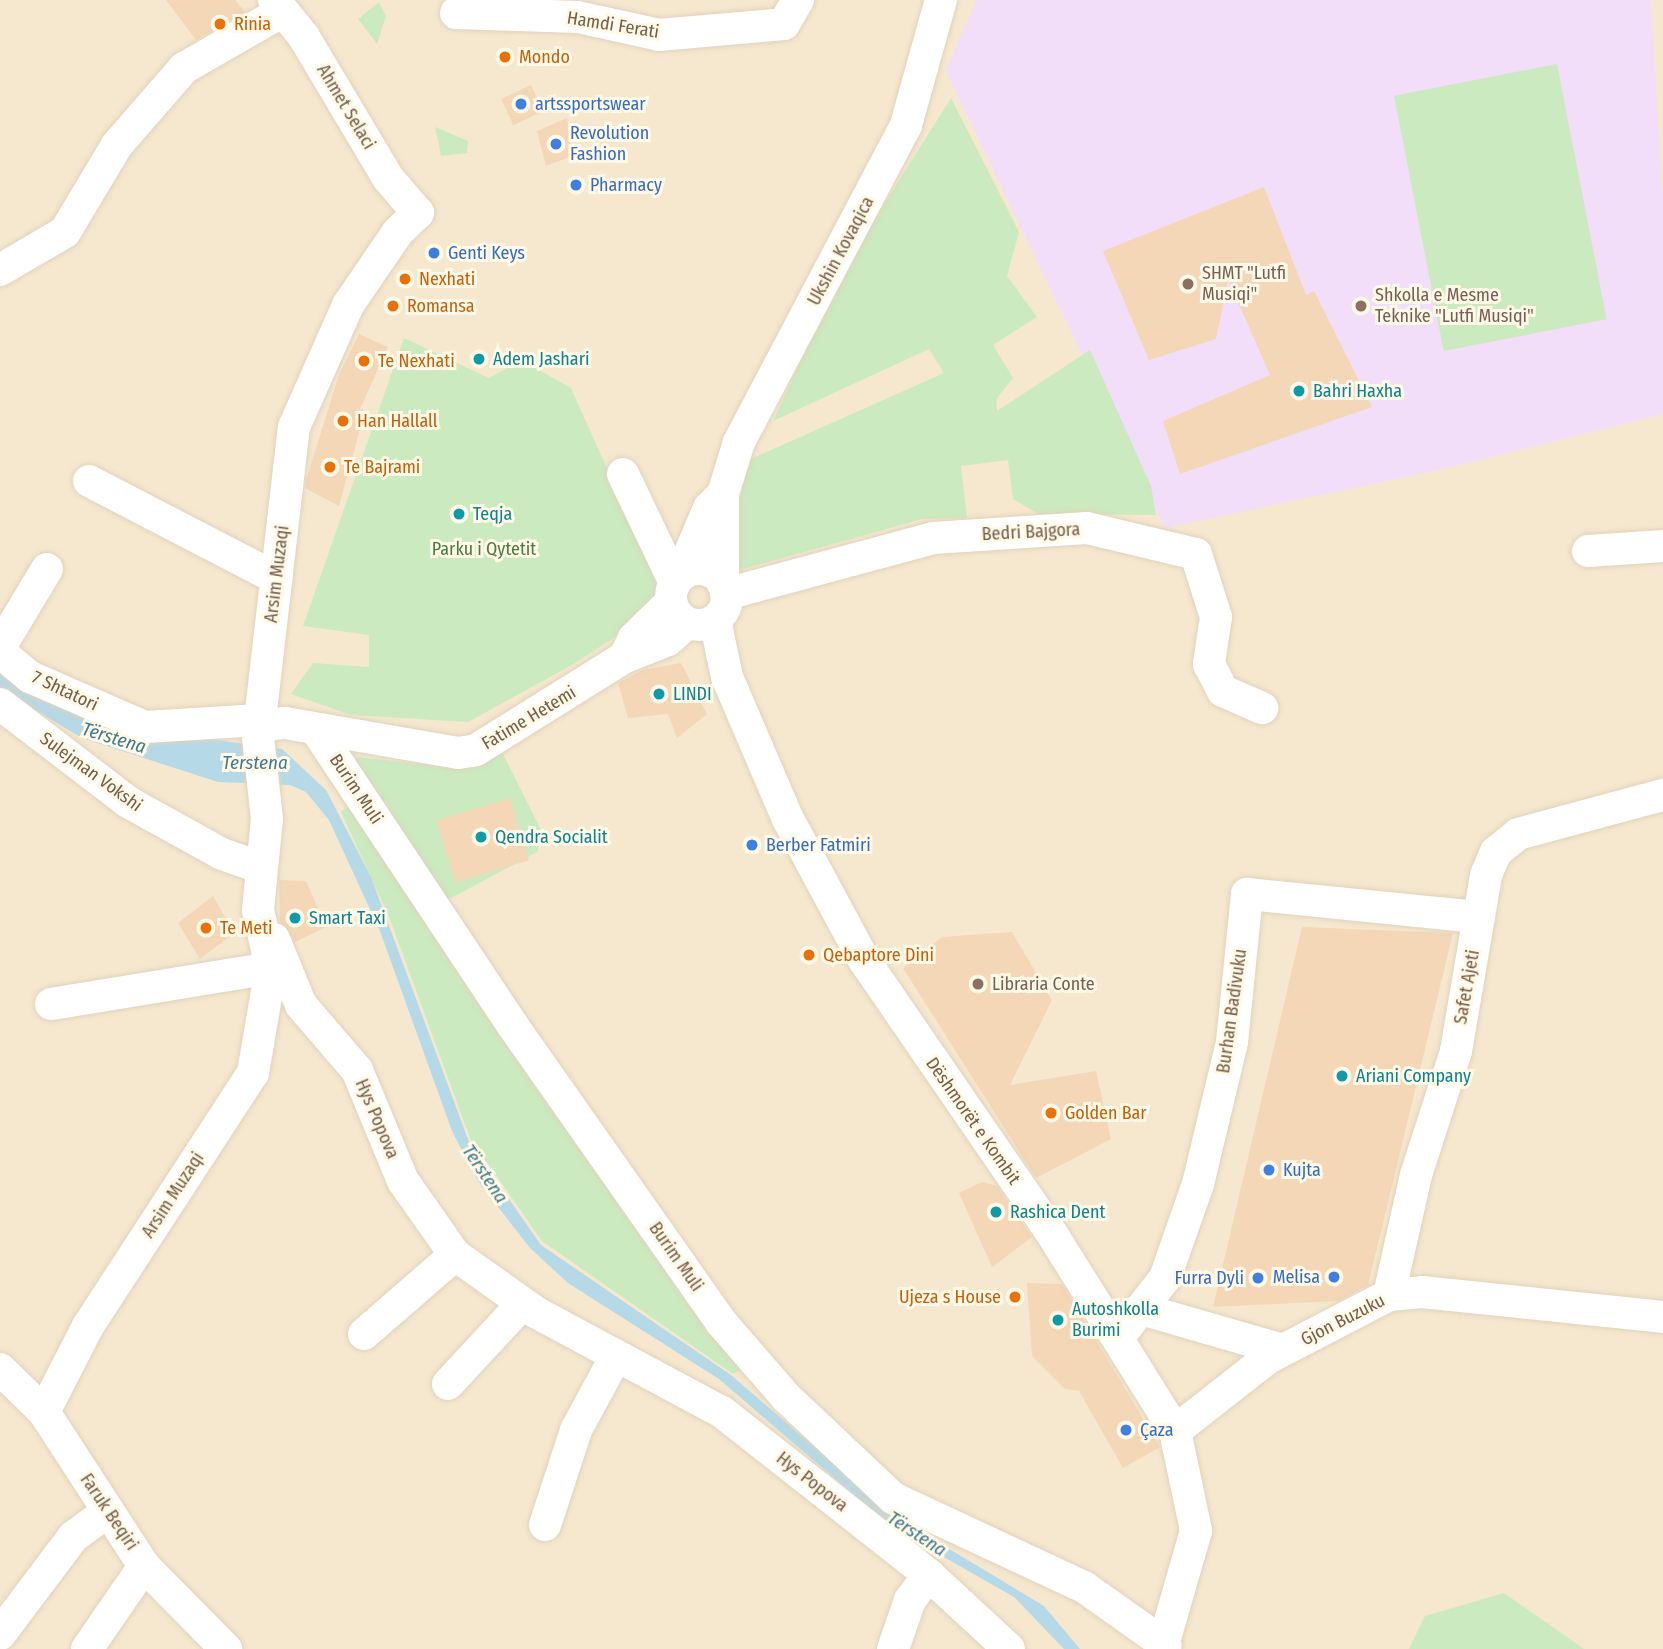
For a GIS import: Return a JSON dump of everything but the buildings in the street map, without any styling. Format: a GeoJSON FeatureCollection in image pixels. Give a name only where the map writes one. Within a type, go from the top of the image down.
{"type":"FeatureCollection","features":[{"type":"Feature","properties":{"kind":"street","name":"Hamdi Ferati"},"geometry":{"type":"LineString","coordinates":[[456,13],[599,10],[659,35],[784,24],[798,0]]}},
{"type":"Feature","properties":{"kind":"street","name":"Ukshin Kovaqica"},"geometry":{"type":"LineString","coordinates":[[723,494],[745,425],[906,125],[941,0]]}},
{"type":"Feature","properties":{"kind":"street"},"geometry":{"type":"LineString","coordinates":[[0,271],[65,232],[117,145],[184,68],[279,5]]}},
{"type":"Feature","properties":{"kind":"street","name":"Ahmet Selaci"},"geometry":{"type":"LineString","coordinates":[[279,5],[388,178],[418,214]]}},
{"type":"Feature","properties":{"kind":"street","name":"Arsim Muzaqi"},"geometry":{"type":"LineString","coordinates":[[44,1412],[88,1326],[253,1073],[271,968],[258,910],[267,819],[259,728],[294,427],[348,305],[398,232],[418,214]]}},
{"type":"Feature","properties":{"kind":"street"},"geometry":{"type":"LineString","coordinates":[[623,474],[696,601]]}},
{"type":"Feature","properties":{"kind":"street"},"geometry":{"type":"LineString","coordinates":[[89,481],[276,578]]}},
{"type":"Feature","properties":{"kind":"street"},"geometry":{"type":"LineString","coordinates":[[696,601],[709,508],[723,494]]}},
{"type":"Feature","properties":{"kind":"street","name":"Dëshmorët e Kombit"},"geometry":{"type":"LineString","coordinates":[[723,494],[696,601],[712,665],[727,677],[789,819],[864,960],[1118,1338],[1175,1431],[1196,1531],[1177,1597],[1171,1648]]}},
{"type":"Feature","properties":{"kind":"street","name":"Bedri Bajgora"},"geometry":{"type":"LineString","coordinates":[[696,601],[933,538],[1087,528],[1196,554],[1216,617],[1209,664],[1223,691],[1262,708]]}},
{"type":"Feature","properties":{"kind":"street"},"geometry":{"type":"LineString","coordinates":[[1588,551],[1663,546]]}},
{"type":"Feature","properties":{"kind":"street"},"geometry":{"type":"LineString","coordinates":[[0,647],[47,569]]}},
{"type":"Feature","properties":{"kind":"street","name":"Fatime Hetemi"},"geometry":{"type":"LineString","coordinates":[[259,728],[285,723],[317,732],[458,753],[476,750],[625,657],[644,654],[696,601]]}},
{"type":"Feature","properties":{"kind":"street","name":"7 Shtatori"},"geometry":{"type":"LineString","coordinates":[[0,652],[30,677],[145,727],[259,728]]}},
{"type":"Feature","properties":{"kind":"street","name":"Sulejman Vokshi"},"geometry":{"type":"LineString","coordinates":[[0,704],[128,802],[222,854],[262,868]]}},
{"type":"Feature","properties":{"kind":"street","name":"Burim Muli"},"geometry":{"type":"LineString","coordinates":[[317,732],[494,999],[678,1261],[786,1397],[893,1498],[1084,1587],[1171,1648]]}},
{"type":"Feature","properties":{"kind":"street","name":"Safet Ajeti"},"geometry":{"type":"LineString","coordinates":[[1389,1295],[1416,1175],[1455,1051],[1479,917],[1496,852],[1518,834],[1663,795]]}},
{"type":"Feature","properties":{"kind":"street","name":"Burhan Badivuku"},"geometry":{"type":"LineString","coordinates":[[1118,1338],[1165,1278],[1198,1184],[1232,1042],[1247,894],[1479,917]]}},
{"type":"Feature","properties":{"kind":"street","name":"Hys Popova"},"geometry":{"type":"LineString","coordinates":[[258,910],[301,1005],[357,1070],[403,1181],[455,1255],[523,1303],[722,1412],[929,1575],[1009,1649]]}},
{"type":"Feature","properties":{"kind":"street"},"geometry":{"type":"LineString","coordinates":[[51,1004],[271,968]]}},
{"type":"Feature","properties":{"kind":"street"},"geometry":{"type":"LineString","coordinates":[[364,1334],[455,1255]]}},
{"type":"Feature","properties":{"kind":"street","name":"Gjon Buzuku"},"geometry":{"type":"LineString","coordinates":[[1175,1431],[1283,1350],[1389,1295],[1422,1292],[1663,1317]]}},
{"type":"Feature","properties":{"kind":"street"},"geometry":{"type":"LineString","coordinates":[[448,1384],[523,1303]]}},
{"type":"Feature","properties":{"kind":"street"},"geometry":{"type":"LineString","coordinates":[[1141,1308],[1283,1350]]}},
{"type":"Feature","properties":{"kind":"street"},"geometry":{"type":"LineString","coordinates":[[545,1525],[576,1430],[616,1356]]}},
{"type":"Feature","properties":{"kind":"street","name":"Faruk Beqiri"},"geometry":{"type":"LineString","coordinates":[[0,1369],[44,1412],[144,1566],[226,1649]]}},
{"type":"Feature","properties":{"kind":"street"},"geometry":{"type":"LineString","coordinates":[[0,1634],[73,1537],[107,1512]]}},
{"type":"Feature","properties":{"kind":"street"},"geometry":{"type":"LineString","coordinates":[[88,1649],[144,1566]]}},
{"type":"Feature","properties":{"kind":"street"},"geometry":{"type":"LineString","coordinates":[[893,1649],[910,1600],[929,1575]]}},
{"type":"Feature","properties":{"kind":"shaded area"},"geometry":{"type":"Polygon","coordinates":[[[0,0],[1663,0],[1663,1649],[0,1649],[0,0]]]}},
{"type":"Feature","properties":{"kind":"shaded area","name":"Shkolla e Mesme Teknike \"Lutfi Musiqi\""},"geometry":{"type":"Polygon","coordinates":[[[976,0],[1651,0],[1663,199],[1663,414],[1447,468],[1165,528],[946,71],[976,0]]]}},
{"type":"Feature","properties":{"kind":"green space"},"geometry":{"type":"Polygon","coordinates":[[[379,2],[386,16],[377,44],[358,19],[379,2]]]}},
{"type":"Feature","properties":{"kind":"green space"},"geometry":{"type":"Polygon","coordinates":[[[1557,64],[1607,319],[1444,351],[1394,96],[1557,64]]]}},
{"type":"Feature","properties":{"kind":"green space"},"geometry":{"type":"Polygon","coordinates":[[[951,98],[1019,232],[1007,276],[1037,317],[993,345],[1013,378],[997,398],[997,411],[1090,350],[1151,486],[1156,515],[1038,514],[1013,499],[1008,460],[961,466],[967,518],[922,519],[736,571],[723,498],[746,461],[944,373],[929,349],[773,421],[844,268],[951,98]]]}},
{"type":"Feature","properties":{"kind":"green space"},"geometry":{"type":"Polygon","coordinates":[[[435,127],[468,141],[467,153],[441,156],[435,127]]]}},
{"type":"Feature","properties":{"kind":"green space","name":"Parku i Qytetit"},"geometry":{"type":"Polygon","coordinates":[[[404,338],[489,378],[521,360],[571,388],[667,603],[572,665],[468,722],[351,715],[291,694],[313,663],[369,667],[369,635],[303,626],[404,338]]]}},
{"type":"Feature","properties":{"kind":"green space"},"geometry":{"type":"Polygon","coordinates":[[[499,746],[543,834],[537,852],[438,905],[353,768],[357,757],[456,768],[499,746]]]}},
{"type":"Feature","properties":{"kind":"green space"},"geometry":{"type":"Polygon","coordinates":[[[355,801],[753,1363],[733,1374],[542,1241],[470,1138],[390,919],[341,812],[355,801]]]}},
{"type":"Feature","properties":{"kind":"green space"},"geometry":{"type":"Polygon","coordinates":[[[1504,1593],[1584,1649],[1409,1649],[1425,1616],[1504,1593]]]}},
{"type":"Feature","properties":{"kind":"water","name":"Terstena"},"geometry":{"type":"Polygon","coordinates":[[[0,666],[108,725],[282,749],[326,790],[371,877],[469,1142],[541,1245],[731,1375],[896,1517],[1044,1606],[1080,1649],[1064,1649],[1014,1597],[891,1527],[719,1379],[568,1283],[530,1248],[478,1181],[452,1131],[380,931],[329,820],[306,792],[290,785],[218,782],[82,738],[0,689],[0,666]]]}},
{"type":"Feature","properties":{"kind":"place","name":"Rinia"},"geometry":{"type":"Point","coordinates":[220,24]}},
{"type":"Feature","properties":{"kind":"place","name":"Mondo"},"geometry":{"type":"Point","coordinates":[505,57]}},
{"type":"Feature","properties":{"kind":"place","name":"artssportswear"},"geometry":{"type":"Point","coordinates":[521,104]}},
{"type":"Feature","properties":{"kind":"place","name":"Revolution Fashion"},"geometry":{"type":"Point","coordinates":[556,144]}},
{"type":"Feature","properties":{"kind":"place","name":"Pharmacy"},"geometry":{"type":"Point","coordinates":[576,185]}},
{"type":"Feature","properties":{"kind":"place","name":"Genti Keys"},"geometry":{"type":"Point","coordinates":[434,253]}},
{"type":"Feature","properties":{"kind":"place","name":"Nexhati"},"geometry":{"type":"Point","coordinates":[405,279]}},
{"type":"Feature","properties":{"kind":"place","name":"SHMT \"Lutfi Musiqi\""},"geometry":{"type":"Point","coordinates":[1188,284]}},
{"type":"Feature","properties":{"kind":"place","name":"Romansa"},"geometry":{"type":"Point","coordinates":[393,306]}},
{"type":"Feature","properties":{"kind":"place","name":"Shkolla e Mesme Teknike \"Lutfi Musiqi\""},"geometry":{"type":"Point","coordinates":[1361,306]}},
{"type":"Feature","properties":{"kind":"place","name":"Adem Jashari"},"geometry":{"type":"Point","coordinates":[479,359]}},
{"type":"Feature","properties":{"kind":"place","name":"Te Nexhati"},"geometry":{"type":"Point","coordinates":[364,361]}},
{"type":"Feature","properties":{"kind":"place","name":"Bahri Haxha"},"geometry":{"type":"Point","coordinates":[1299,391]}},
{"type":"Feature","properties":{"kind":"place","name":"Han Hallall"},"geometry":{"type":"Point","coordinates":[343,421]}},
{"type":"Feature","properties":{"kind":"place","name":"Te Bajrami"},"geometry":{"type":"Point","coordinates":[330,467]}},
{"type":"Feature","properties":{"kind":"place","name":"Teqja"},"geometry":{"type":"Point","coordinates":[459,514]}},
{"type":"Feature","properties":{"kind":"place","name":"LINDI"},"geometry":{"type":"Point","coordinates":[659,694]}},
{"type":"Feature","properties":{"kind":"place","name":"Qendra Socialit"},"geometry":{"type":"Point","coordinates":[481,837]}},
{"type":"Feature","properties":{"kind":"place","name":"Berber Fatmiri"},"geometry":{"type":"Point","coordinates":[752,845]}},
{"type":"Feature","properties":{"kind":"place","name":"Smart Taxi"},"geometry":{"type":"Point","coordinates":[295,918]}},
{"type":"Feature","properties":{"kind":"place","name":"Te Meti"},"geometry":{"type":"Point","coordinates":[206,928]}},
{"type":"Feature","properties":{"kind":"place","name":"Qebaptore Dini"},"geometry":{"type":"Point","coordinates":[809,955]}},
{"type":"Feature","properties":{"kind":"place","name":"Libraria Conte"},"geometry":{"type":"Point","coordinates":[978,984]}},
{"type":"Feature","properties":{"kind":"place","name":"Ariani Company"},"geometry":{"type":"Point","coordinates":[1342,1076]}},
{"type":"Feature","properties":{"kind":"place","name":"Golden Bar"},"geometry":{"type":"Point","coordinates":[1051,1113]}},
{"type":"Feature","properties":{"kind":"place","name":"Kujta"},"geometry":{"type":"Point","coordinates":[1269,1170]}},
{"type":"Feature","properties":{"kind":"place","name":"Rashica Dent"},"geometry":{"type":"Point","coordinates":[996,1212]}},
{"type":"Feature","properties":{"kind":"place","name":"Melisa"},"geometry":{"type":"Point","coordinates":[1334,1277]}},
{"type":"Feature","properties":{"kind":"place","name":"Furra Dyli"},"geometry":{"type":"Point","coordinates":[1258,1278]}},
{"type":"Feature","properties":{"kind":"place","name":"Ujeza s House"},"geometry":{"type":"Point","coordinates":[1015,1297]}},
{"type":"Feature","properties":{"kind":"place","name":"Autoshkolla Burimi"},"geometry":{"type":"Point","coordinates":[1058,1320]}},
{"type":"Feature","properties":{"kind":"place","name":"Çaza"},"geometry":{"type":"Point","coordinates":[1126,1430]}},
{"type":"Feature","properties":{"kind":"water label","name":"Tërstena"},"geometry":{"type":"Point","coordinates":[114,738]}},
{"type":"Feature","properties":{"kind":"water label","name":"Tërstena"},"geometry":{"type":"Point","coordinates":[485,1174]}},
{"type":"Feature","properties":{"kind":"water label","name":"Tërstena"},"geometry":{"type":"Point","coordinates":[917,1534]}}]}
